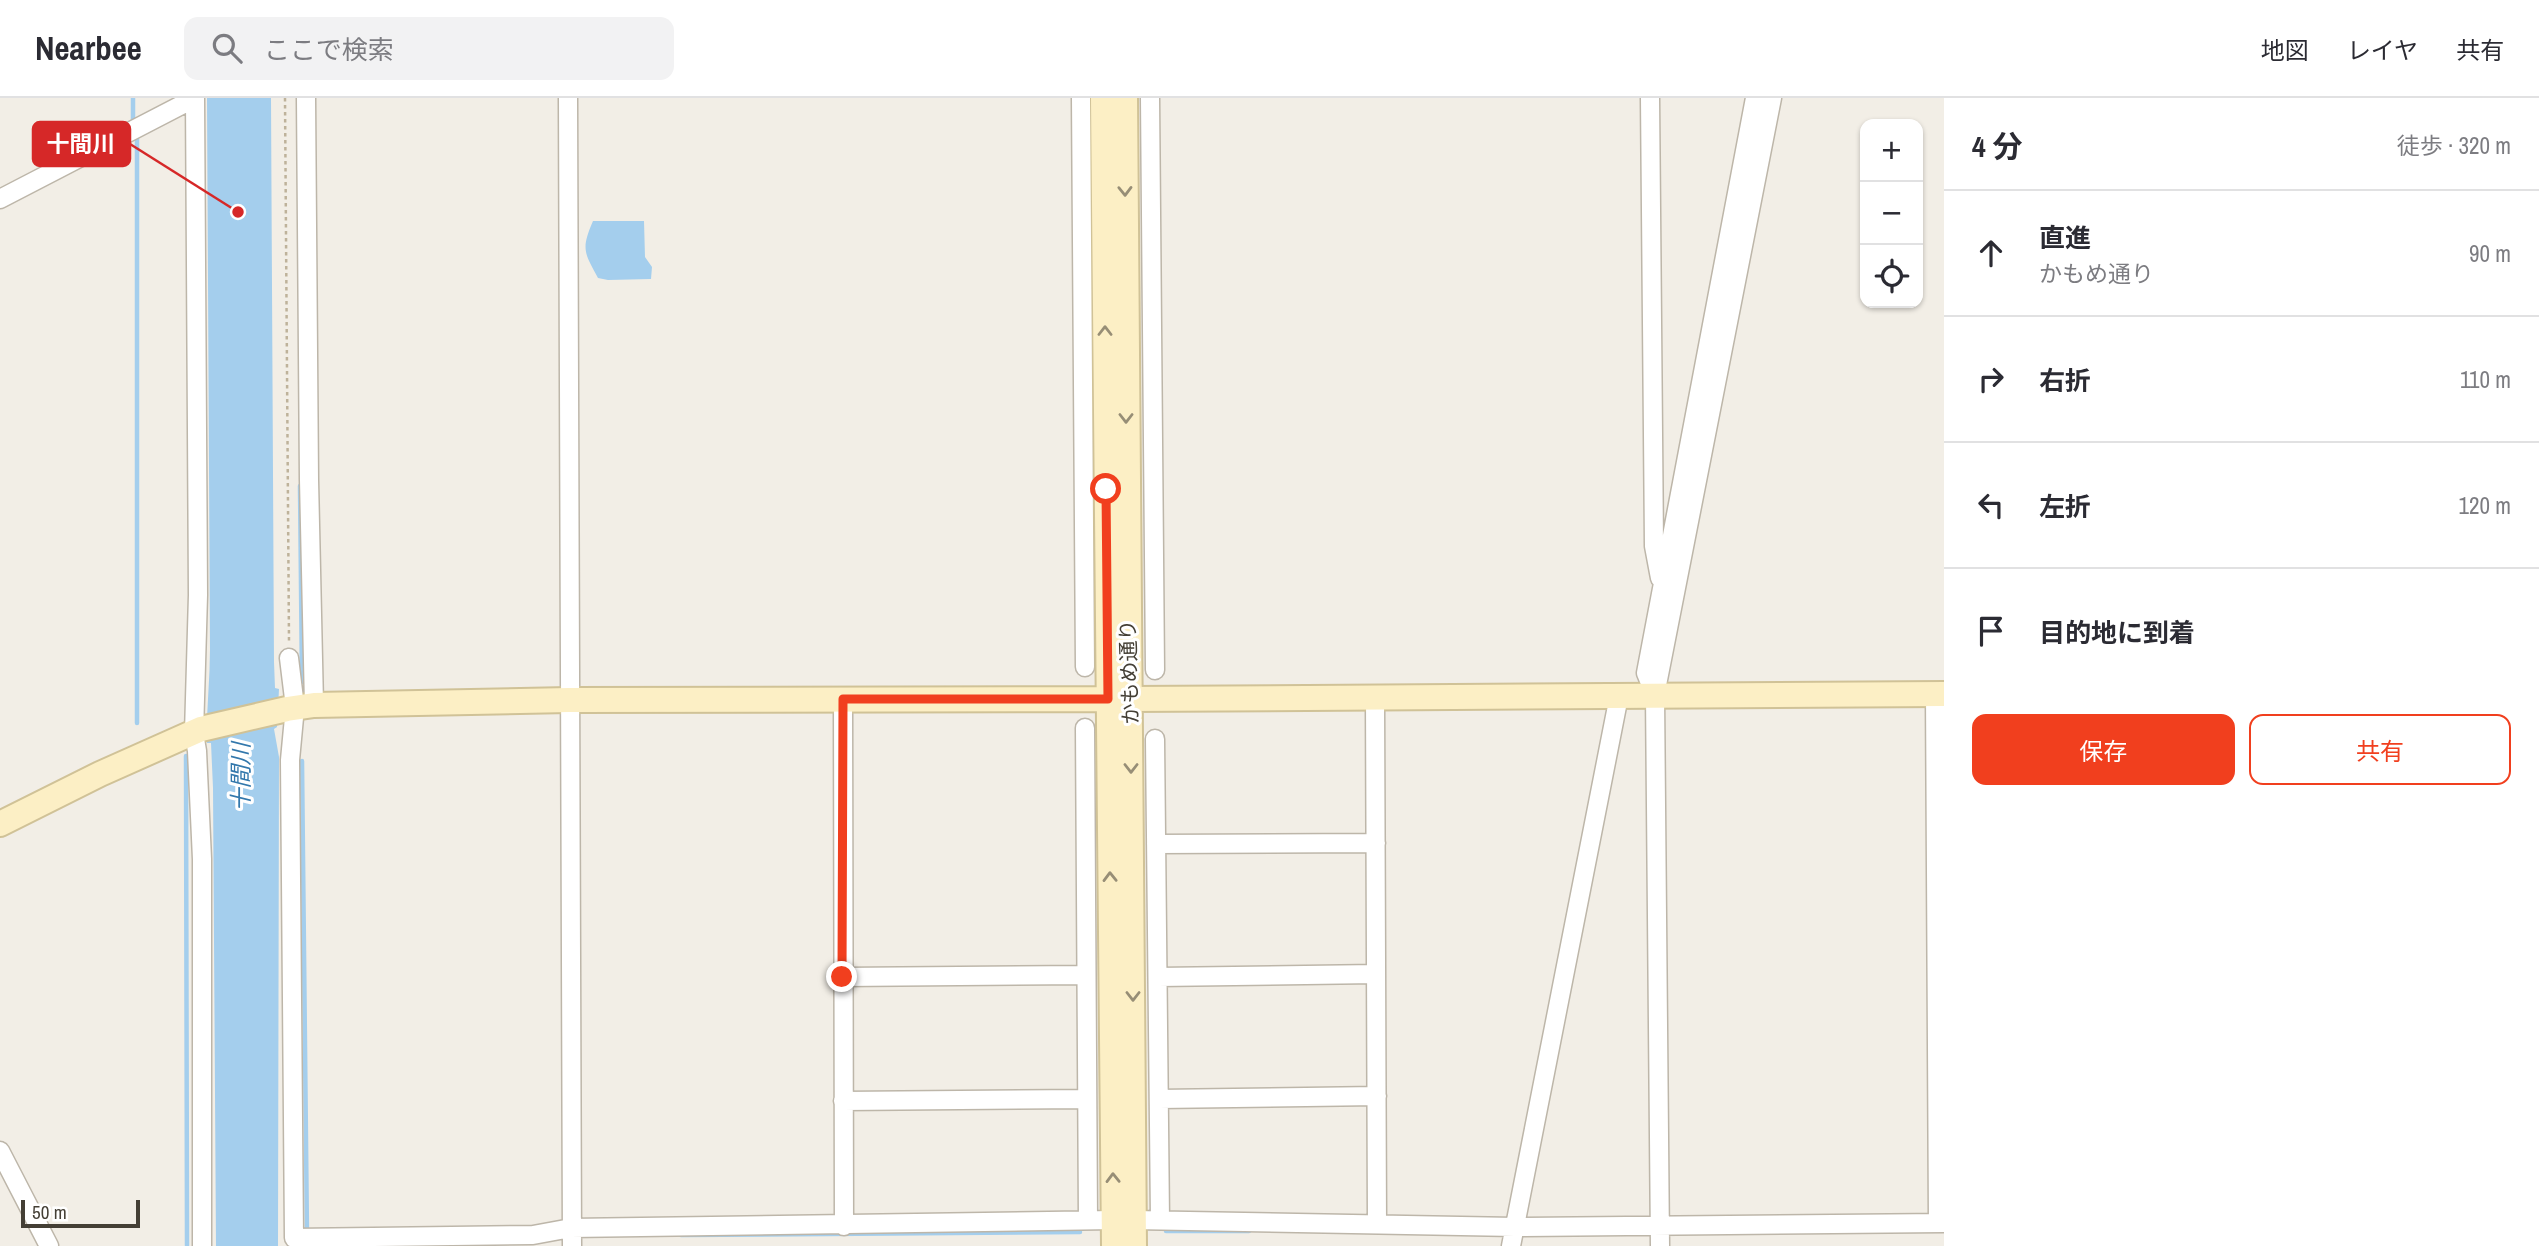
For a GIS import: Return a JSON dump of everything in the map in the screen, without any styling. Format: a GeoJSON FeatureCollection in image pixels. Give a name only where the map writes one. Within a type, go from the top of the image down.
{"type":"FeatureCollection","features":[{"type":"Feature","properties":{"kind":"street"},"geometry":{"type":"LineString","coordinates":[[0,199],[195,98],[197,751],[202,859],[202,1246]]}},
{"type":"Feature","properties":{"kind":"street"},"geometry":{"type":"LineString","coordinates":[[0,824],[100,774],[198,731],[298,707],[569,700],[1940,694],[1941,1223],[1798,1226],[1660,1235],[1515,1227],[1088,1220],[572,1237],[533,1235],[294,1238],[290,760],[298,707],[309,467],[306,98]]}},
{"type":"Feature","properties":{"kind":"street"},"geometry":{"type":"LineString","coordinates":[[568,98],[572,1237]]}},
{"type":"Feature","properties":{"kind":"street"},"geometry":{"type":"LineString","coordinates":[[1081,98],[1103,143],[1085,667]]}},
{"type":"Feature","properties":{"kind":"street","name":"かもめ通り"},"geometry":{"type":"LineString","coordinates":[[1103,98],[1119,699],[1110,914],[1124,1220],[1133,1246]]}},
{"type":"Feature","properties":{"kind":"street","name":"かもめ通り"},"geometry":{"type":"LineString","coordinates":[[1103,143],[1125,98]]}},
{"type":"Feature","properties":{"kind":"street"},"geometry":{"type":"LineString","coordinates":[[1150,98],[1155,670]]}},
{"type":"Feature","properties":{"kind":"street"},"geometry":{"type":"LineString","coordinates":[[1650,98],[1654,546],[1663,589]]}},
{"type":"Feature","properties":{"kind":"street"},"geometry":{"type":"LineString","coordinates":[[1655,695],[1646,673],[1755,98]]}},
{"type":"Feature","properties":{"kind":"street"},"geometry":{"type":"LineString","coordinates":[[1660,1235],[1655,695],[1772,98]]}},
{"type":"Feature","properties":{"kind":"street"},"geometry":{"type":"LineString","coordinates":[[1103,143],[1151,143]]}},
{"type":"Feature","properties":{"kind":"street"},"geometry":{"type":"LineString","coordinates":[[289,658],[298,707]]}},
{"type":"Feature","properties":{"kind":"street"},"geometry":{"type":"LineString","coordinates":[[1511,1246],[1619,696]]}},
{"type":"Feature","properties":{"kind":"street"},"geometry":{"type":"LineString","coordinates":[[1375,698],[1377,1224]]}},
{"type":"Feature","properties":{"kind":"street"},"geometry":{"type":"LineString","coordinates":[[843,699],[844,1226]]}},
{"type":"Feature","properties":{"kind":"street"},"geometry":{"type":"LineString","coordinates":[[1085,728],[1110,914],[1086,975],[1088,1220]]}},
{"type":"Feature","properties":{"kind":"street"},"geometry":{"type":"LineString","coordinates":[[1155,739],[1160,1220]]}},
{"type":"Feature","properties":{"kind":"street"},"geometry":{"type":"LineString","coordinates":[[1156,844],[1376,843]]}},
{"type":"Feature","properties":{"kind":"street"},"geometry":{"type":"LineString","coordinates":[[1110,914],[1157,915]]}},
{"type":"Feature","properties":{"kind":"street"},"geometry":{"type":"LineString","coordinates":[[1158,977],[1376,974]]}},
{"type":"Feature","properties":{"kind":"street"},"geometry":{"type":"LineString","coordinates":[[842,977],[1086,975]]}},
{"type":"Feature","properties":{"kind":"street"},"geometry":{"type":"LineString","coordinates":[[1159,1099],[1377,1096]]}},
{"type":"Feature","properties":{"kind":"street"},"geometry":{"type":"LineString","coordinates":[[843,1101],[1087,1099]]}},
{"type":"Feature","properties":{"kind":"street"},"geometry":{"type":"LineString","coordinates":[[0,1151],[49,1246]]}},
{"type":"Feature","properties":{"kind":"street","name":"かもめ通り"},"geometry":{"type":"LineString","coordinates":[[1114,1246],[1124,1220]]}},
{"type":"Feature","properties":{"kind":"path"},"geometry":{"type":"LineString","coordinates":[[285,98],[289,658]]}},
{"type":"Feature","properties":{"kind":"water"},"geometry":{"type":"Polygon","coordinates":[[[207,98],[271,98],[274,662],[275,688],[279,689],[277,727],[274,729],[279,757],[278,1246],[216,1246],[213,788],[211,743],[207,743],[210,650],[207,98]]]}},
{"type":"Feature","properties":{"kind":"water"},"geometry":{"type":"Polygon","coordinates":[[[593,221],[644,221],[645,257],[652,267],[651,279],[598,278],[586,250],[593,221]]]}},
{"type":"Feature","properties":{"kind":"waterway"},"geometry":{"type":"LineString","coordinates":[[133,98],[133,120]]}},
{"type":"Feature","properties":{"kind":"waterway"},"geometry":{"type":"LineString","coordinates":[[137,139],[137,723]]}},
{"type":"Feature","properties":{"kind":"waterway"},"geometry":{"type":"LineString","coordinates":[[300,486],[302,682]]}},
{"type":"Feature","properties":{"kind":"waterway"},"geometry":{"type":"LineString","coordinates":[[186,756],[187,1245]]}},
{"type":"Feature","properties":{"kind":"waterway"},"geometry":{"type":"LineString","coordinates":[[302,761],[307,1235]]}},
{"type":"Feature","properties":{"kind":"waterway"},"geometry":{"type":"LineString","coordinates":[[1166,1231],[1249,1231]]}},
{"type":"Feature","properties":{"kind":"waterway"},"geometry":{"type":"LineString","coordinates":[[681,1235],[1080,1232]]}},
{"type":"Feature","properties":{"kind":"place","name":"十間川"},"geometry":{"type":"Point","coordinates":[238,212]}},
{"type":"Feature","properties":{"kind":"route"},"geometry":{"type":"LineString","coordinates":[[842,977],[843,699],[1108,699],[1106,489]]}}]}
